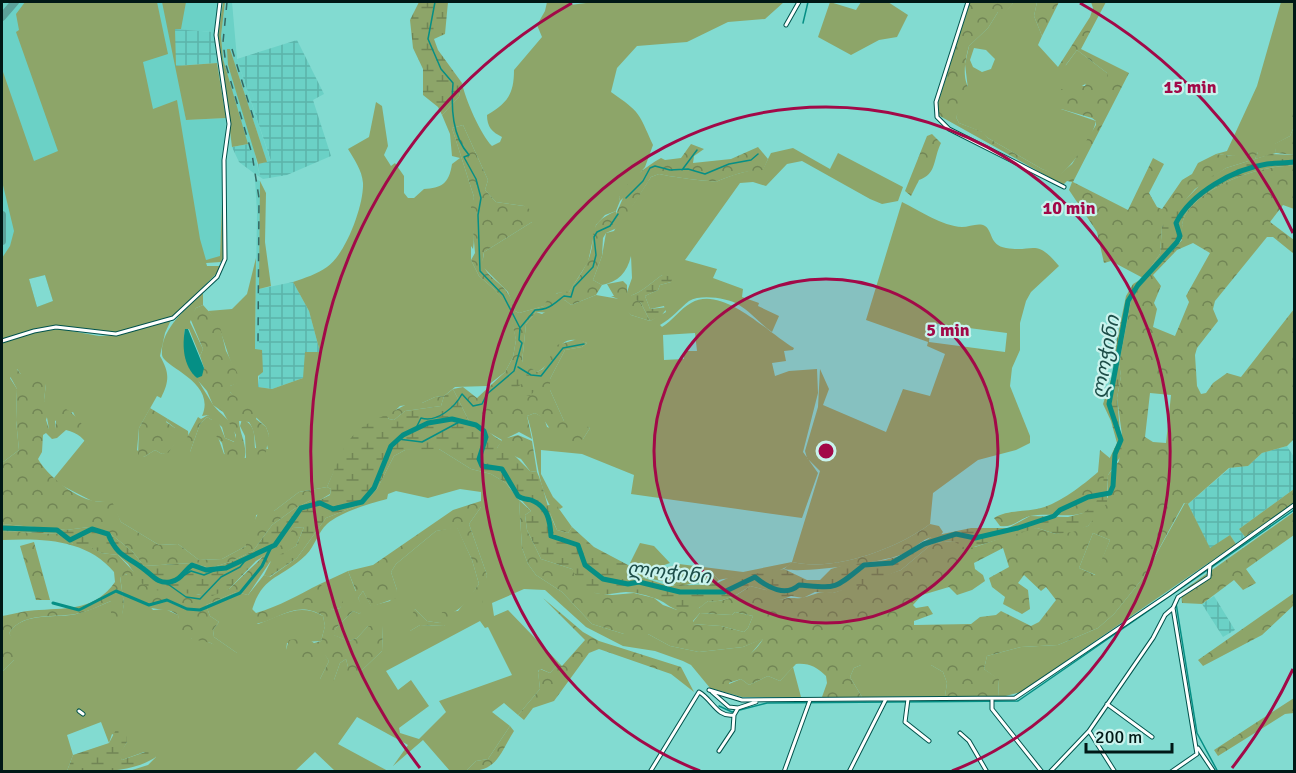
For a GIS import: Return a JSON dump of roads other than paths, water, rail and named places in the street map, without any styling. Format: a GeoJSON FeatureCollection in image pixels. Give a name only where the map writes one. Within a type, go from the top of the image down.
{"type":"FeatureCollection","features":[{"type":"Feature","properties":{"kind":"street"},"geometry":{"type":"LineString","coordinates":[[2,341],[56,327],[116,334],[173,318],[220,273],[225,260],[224,160],[229,139],[229,124],[216,35],[220,2]]}},
{"type":"Feature","properties":{"kind":"street"},"geometry":{"type":"LineString","coordinates":[[786,26],[799,2]]}},
{"type":"Feature","properties":{"kind":"street"},"geometry":{"type":"LineString","coordinates":[[968,2],[936,102],[937,117],[949,129],[1064,187]]}},
{"type":"Feature","properties":{"kind":"street"},"geometry":{"type":"LineString","coordinates":[[760,700],[738,708],[729,707],[709,690],[742,700],[908,699],[992,700],[1020,696],[1210,569],[1294,505]]}},
{"type":"Feature","properties":{"kind":"street"},"geometry":{"type":"LineString","coordinates":[[1050,771],[1089,730],[1153,638],[1178,597],[1209,577],[1210,569]]}},
{"type":"Feature","properties":{"kind":"street"},"geometry":{"type":"LineString","coordinates":[[1171,771],[1197,754],[1173,608]]}},
{"type":"Feature","properties":{"kind":"street"},"geometry":{"type":"LineString","coordinates":[[650,771],[699,692],[720,713],[734,715]]}},
{"type":"Feature","properties":{"kind":"street"},"geometry":{"type":"LineString","coordinates":[[849,771],[886,699]]}},
{"type":"Feature","properties":{"kind":"street"},"geometry":{"type":"LineString","coordinates":[[908,699],[904,720],[929,741]]}},
{"type":"Feature","properties":{"kind":"street"},"geometry":{"type":"LineString","coordinates":[[784,771],[810,700]]}},
{"type":"Feature","properties":{"kind":"street"},"geometry":{"type":"LineString","coordinates":[[992,700],[992,709],[1042,771]]}},
{"type":"Feature","properties":{"kind":"street"},"geometry":{"type":"LineString","coordinates":[[1107,704],[1152,737]]}},
{"type":"Feature","properties":{"kind":"street"},"geometry":{"type":"LineString","coordinates":[[719,751],[733,729],[734,715],[738,708]]}},
{"type":"Feature","properties":{"kind":"street"},"geometry":{"type":"LineString","coordinates":[[1089,730],[1115,771]]}},
{"type":"Feature","properties":{"kind":"street"},"geometry":{"type":"LineString","coordinates":[[960,733],[969,741],[987,771]]}},
{"type":"Feature","properties":{"kind":"street"},"geometry":{"type":"LineString","coordinates":[[1197,746],[1214,771]]}},
{"type":"Feature","properties":{"kind":"waterway"},"geometry":{"type":"LineString","coordinates":[[416,428],[421,418],[433,418],[445,413],[462,394],[473,406],[482,404],[487,394],[514,371],[522,343],[519,340],[520,328],[503,295],[480,271],[478,215],[481,198],[476,179],[464,157],[469,155],[456,130],[452,102],[453,83],[441,69],[428,39],[435,2]]}},
{"type":"Feature","properties":{"kind":"waterway"},"geometry":{"type":"LineString","coordinates":[[803,23],[808,2]]}},
{"type":"Feature","properties":{"kind":"waterway"},"geometry":{"type":"LineString","coordinates":[[682,170],[697,150]]}},
{"type":"Feature","properties":{"kind":"waterway"},"geometry":{"type":"LineString","coordinates":[[626,198],[643,181],[650,168],[655,166],[670,170],[688,169],[705,174],[729,164],[751,160],[758,154]]}},
{"type":"Feature","properties":{"kind":"waterway","name":"ლოჭინი"},"geometry":{"type":"LineString","coordinates":[[2,528],[57,530],[70,540],[92,529],[108,534],[124,556],[156,579],[170,582],[180,577],[192,565],[206,570],[226,568],[275,545],[301,508],[320,503],[333,509],[362,502],[374,488],[391,446],[403,435],[428,423],[452,419],[476,425],[484,431],[486,437],[479,459],[482,466],[502,469],[518,496],[537,503],[545,510],[549,519],[551,536],[578,545],[585,565],[603,579],[628,584],[639,582],[680,592],[724,592],[755,577],[771,588],[783,591],[794,589],[799,585],[834,586],[864,565],[892,563],[924,544],[956,534],[975,538],[1018,528],[1054,516],[1060,510],[1088,497],[1110,493],[1113,486],[1115,454],[1121,440],[1109,404],[1128,301],[1138,285],[1177,242],[1180,236],[1176,223],[1183,212],[1203,192],[1241,171],[1267,164],[1294,162]]}},
{"type":"Feature","properties":{"kind":"waterway"},"geometry":{"type":"LineString","coordinates":[[520,328],[535,310],[555,304],[564,296],[571,297],[574,287],[593,267],[596,255],[594,237],[597,232],[610,226],[618,214]]}},
{"type":"Feature","properties":{"kind":"waterway"},"geometry":{"type":"LineString","coordinates":[[518,367],[531,375],[541,376],[563,348],[584,344]]}},
{"type":"Feature","properties":{"kind":"waterway"},"geometry":{"type":"LineString","coordinates":[[398,439],[422,442],[461,421]]}},
{"type":"Feature","properties":{"kind":"waterway"},"geometry":{"type":"LineString","coordinates":[[719,706],[732,712],[767,703],[1018,701],[1294,510]]}},
{"type":"Feature","properties":{"kind":"waterway"},"geometry":{"type":"LineString","coordinates":[[53,603],[79,610],[116,591],[149,605],[167,600],[187,609],[200,610],[240,593],[262,566],[271,547]]}},
{"type":"Feature","properties":{"kind":"waterway"},"geometry":{"type":"LineString","coordinates":[[165,582],[186,597],[200,599],[221,577],[240,567],[248,557]]}},
{"type":"Feature","properties":{"kind":"waterway"},"geometry":{"type":"LineString","coordinates":[[181,577],[191,571],[204,575],[216,570]]}},
{"type":"Feature","properties":{"kind":"waterway"},"geometry":{"type":"LineString","coordinates":[[1176,603],[1197,733],[1218,772]]}},
{"type":"Feature","properties":{"kind":"railway"},"geometry":{"type":"LineString","coordinates":[[227,2],[223,42],[226,65],[252,154],[259,198],[258,344]]}},
{"type":"Feature","properties":{"kind":"railway"},"geometry":{"type":"LineString","coordinates":[[232,49],[254,120]]}}]}
